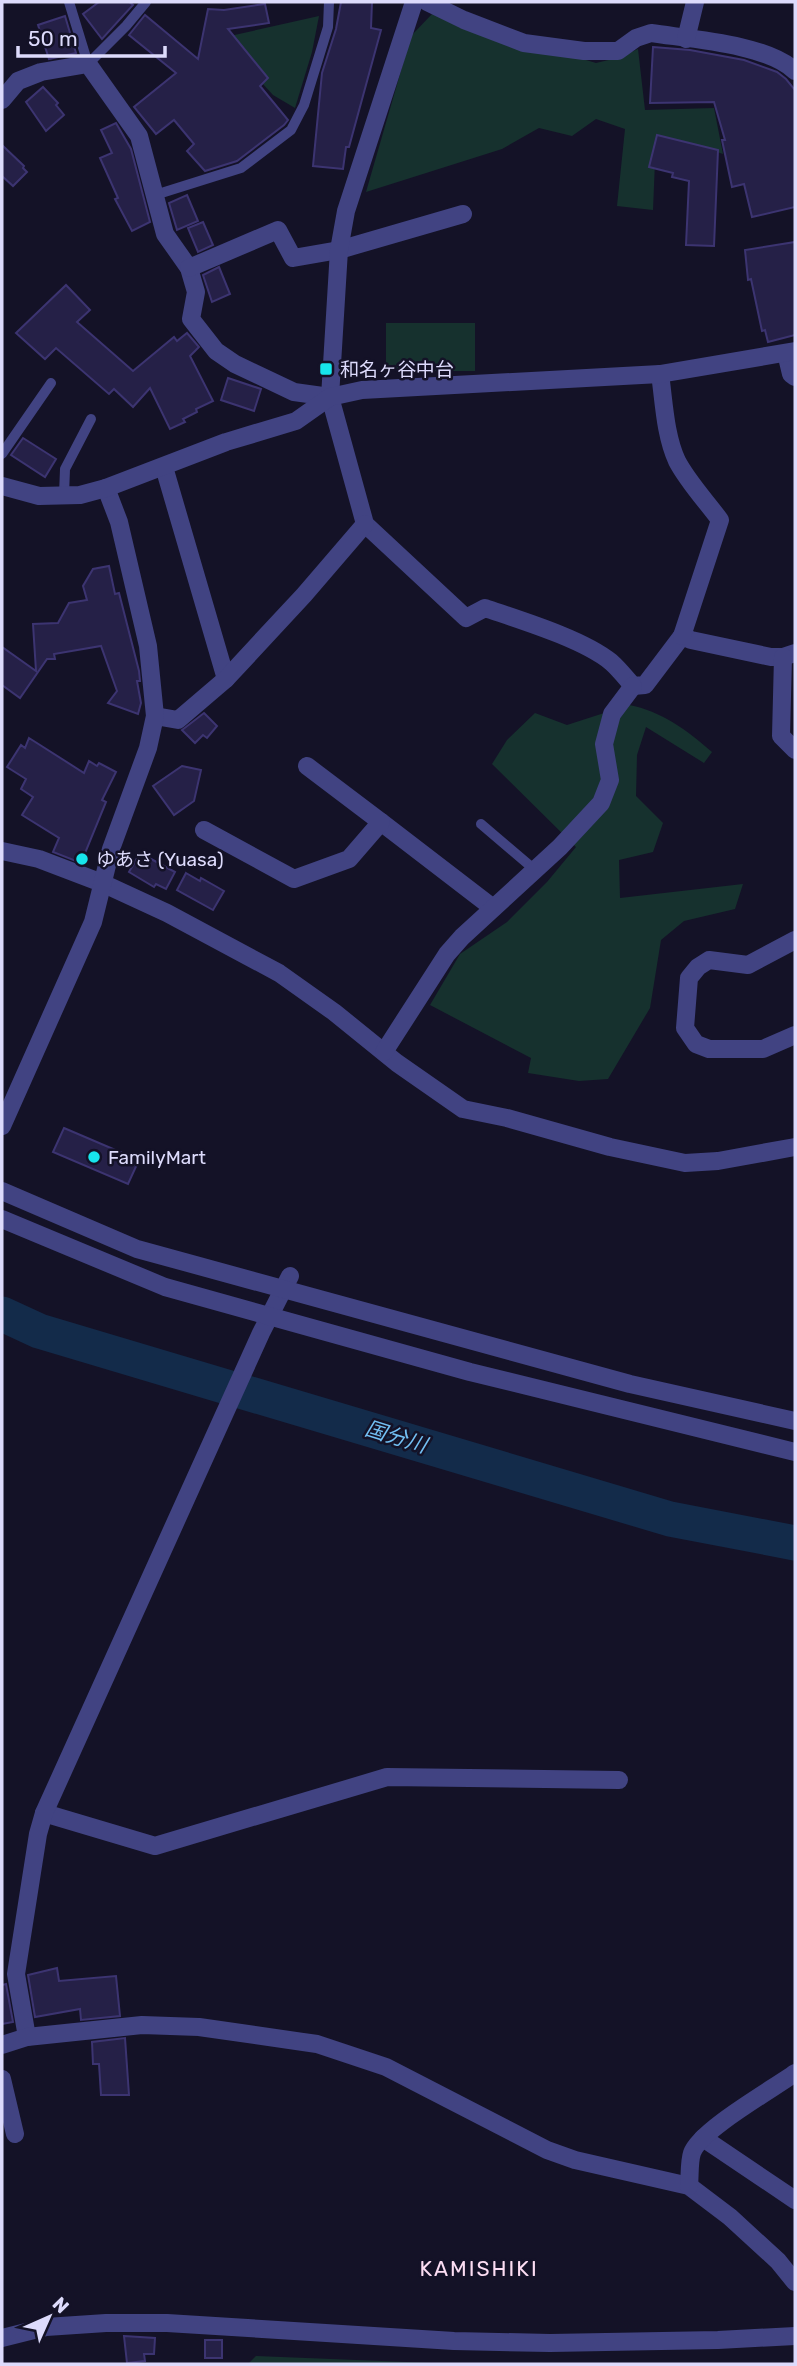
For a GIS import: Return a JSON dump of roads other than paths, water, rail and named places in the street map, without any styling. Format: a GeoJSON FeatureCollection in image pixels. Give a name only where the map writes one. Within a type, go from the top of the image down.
{"type":"FeatureCollection","features":[{"type":"Feature","properties":{"kind":"street"},"geometry":{"type":"LineString","coordinates":[[414,2],[352,190],[339,250],[330,397],[365,524],[466,618],[485,608],[526,621],[590,648],[611,662],[633,686]]}},
{"type":"Feature","properties":{"kind":"street"},"geometry":{"type":"LineString","coordinates":[[427,2],[464,20],[524,43],[584,51],[618,51],[636,38],[651,33],[765,54],[776,57],[795,71]]}},
{"type":"Feature","properties":{"kind":"street"},"geometry":{"type":"LineString","coordinates":[[686,39],[695,2]]}},
{"type":"Feature","properties":{"kind":"street"},"geometry":{"type":"LineString","coordinates":[[2,100],[18,82],[41,72],[88,64],[139,136],[164,234],[189,268],[196,292],[191,319],[216,351],[235,365],[294,392],[330,397],[362,390],[660,374],[791,352],[791,374],[795,377]]}},
{"type":"Feature","properties":{"kind":"street"},"geometry":{"type":"LineString","coordinates":[[189,268],[278,230],[293,258],[339,250],[463,214]]}},
{"type":"Feature","properties":{"kind":"street"},"geometry":{"type":"LineString","coordinates":[[384,1052],[447,954],[560,847],[601,803],[610,780],[604,744],[612,714],[633,686],[645,684],[682,636],[720,520],[683,472],[676,458],[668,430],[660,374]]}},
{"type":"Feature","properties":{"kind":"street"},"geometry":{"type":"LineString","coordinates":[[2,486],[38,496],[80,495],[106,488],[226,442],[296,421],[330,397]]}},
{"type":"Feature","properties":{"kind":"street"},"geometry":{"type":"LineString","coordinates":[[164,467],[226,679]]}},
{"type":"Feature","properties":{"kind":"street"},"geometry":{"type":"LineString","coordinates":[[2,1126],[93,922],[111,849],[148,748],[155,716],[148,646],[119,522],[106,488]]}},
{"type":"Feature","properties":{"kind":"street"},"geometry":{"type":"LineString","coordinates":[[155,716],[178,720],[226,679],[365,524]]}},
{"type":"Feature","properties":{"kind":"street"},"geometry":{"type":"LineString","coordinates":[[682,636],[771,657],[789,655],[781,736],[795,750]]}},
{"type":"Feature","properties":{"kind":"street"},"geometry":{"type":"LineString","coordinates":[[307,766],[493,908]]}},
{"type":"Feature","properties":{"kind":"street"},"geometry":{"type":"LineString","coordinates":[[204,830],[294,879],[349,859],[381,822]]}},
{"type":"Feature","properties":{"kind":"street"},"geometry":{"type":"LineString","coordinates":[[2,851],[38,859],[102,883],[166,913],[279,973],[463,1109],[507,1118],[610,1147],[685,1163],[718,1161],[795,1147]]}},
{"type":"Feature","properties":{"kind":"street"},"geometry":{"type":"LineString","coordinates":[[795,940],[748,965],[709,960],[698,967],[689,978],[685,1028],[696,1044],[709,1048],[763,1049],[795,1035]]}},
{"type":"Feature","properties":{"kind":"street"},"geometry":{"type":"LineString","coordinates":[[2,1191],[136,1249],[286,1283],[630,1384],[795,1420]]}},
{"type":"Feature","properties":{"kind":"street"},"geometry":{"type":"LineString","coordinates":[[2,1219],[165,1287],[470,1372],[795,1452]]}},
{"type":"Feature","properties":{"kind":"street"},"geometry":{"type":"LineString","coordinates":[[27,2037],[16,1974],[38,1834],[44,1813],[256,1343],[286,1283]]}},
{"type":"Feature","properties":{"kind":"street"},"geometry":{"type":"LineString","coordinates":[[44,1813],[155,1846],[387,1777],[619,1780]]}},
{"type":"Feature","properties":{"kind":"street"},"geometry":{"type":"LineString","coordinates":[[2,2045],[27,2037],[142,2025],[199,2027],[317,2044],[386,2067],[547,2150],[575,2160],[690,2186],[730,2217],[768,2252],[795,2282]]}},
{"type":"Feature","properties":{"kind":"street"},"geometry":{"type":"LineString","coordinates":[[690,2186],[692,2153],[704,2138],[795,2073]]}},
{"type":"Feature","properties":{"kind":"street"},"geometry":{"type":"LineString","coordinates":[[2,2079],[15,2134]]}},
{"type":"Feature","properties":{"kind":"street"},"geometry":{"type":"LineString","coordinates":[[704,2138],[795,2200]]}},
{"type":"Feature","properties":{"kind":"street"},"geometry":{"type":"LineString","coordinates":[[2,2338],[46,2327],[106,2323],[180,2324],[454,2341],[550,2343],[795,2336]]}},
{"type":"Feature","properties":{"kind":"lane"},"geometry":{"type":"LineString","coordinates":[[69,2],[88,64],[127,26],[146,2]]}},
{"type":"Feature","properties":{"kind":"lane"},"geometry":{"type":"LineString","coordinates":[[155,195],[241,168],[291,130],[304,105],[328,27],[329,2]]}},
{"type":"Feature","properties":{"kind":"lane"},"geometry":{"type":"LineString","coordinates":[[2,454],[51,383]]}},
{"type":"Feature","properties":{"kind":"lane"},"geometry":{"type":"LineString","coordinates":[[64,495],[65,469],[91,419]]}},
{"type":"Feature","properties":{"kind":"lane"},"geometry":{"type":"LineString","coordinates":[[481,824],[535,870]]}},
{"type":"Feature","properties":{"kind":"waterway","name":"国分川"},"geometry":{"type":"LineString","coordinates":[[2,1314],[39,1331],[670,1519],[795,1543]]}},
{"type":"Feature","properties":{"kind":"place","name":"和名ヶ谷中台"},"geometry":{"type":"Point","coordinates":[326,369]}},
{"type":"Feature","properties":{"kind":"place","name":"ゆあさ (Yuasa)"},"geometry":{"type":"Point","coordinates":[82,859]}},
{"type":"Feature","properties":{"kind":"place","name":"FamilyMart"},"geometry":{"type":"Point","coordinates":[94,1157]}},
{"type":"Feature","properties":{"kind":"district","name":"KAMISHIKI"},"geometry":{"type":"Point","coordinates":[479,2269]}}]}
